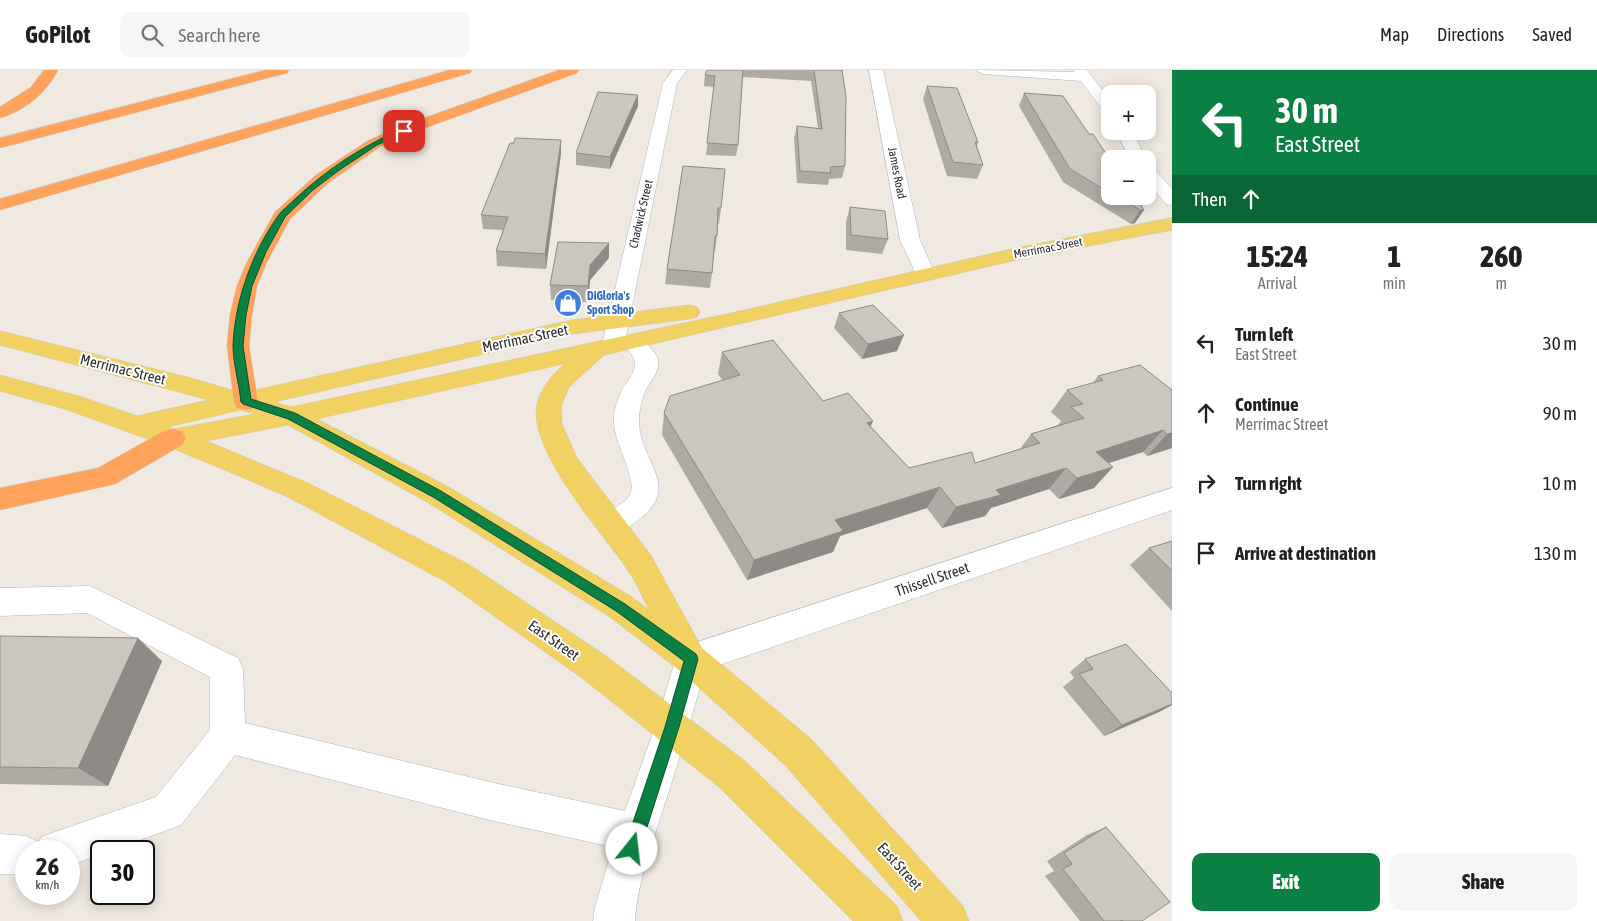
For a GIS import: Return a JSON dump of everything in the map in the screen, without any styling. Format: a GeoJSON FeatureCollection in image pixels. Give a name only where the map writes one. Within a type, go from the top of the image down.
{"type":"FeatureCollection","features":[{"type":"Feature","properties":{"kind":"highway"},"geometry":{"type":"LineString","coordinates":[[0,113],[31,96],[43,84],[51,70]]}},
{"type":"Feature","properties":{"kind":"highway"},"geometry":{"type":"LineString","coordinates":[[0,144],[282,70]]}},
{"type":"Feature","properties":{"kind":"highway"},"geometry":{"type":"LineString","coordinates":[[0,205],[465,70]]}},
{"type":"Feature","properties":{"kind":"highway"},"geometry":{"type":"LineString","coordinates":[[246,402],[238,346],[241,315],[247,286],[260,256],[282,216],[322,179],[375,143],[572,70]]}},
{"type":"Feature","properties":{"kind":"highway"},"geometry":{"type":"LineString","coordinates":[[0,499],[105,477],[172,438]]}},
{"type":"Feature","properties":{"kind":"main road","name":"Merrimac Street"},"geometry":{"type":"LineString","coordinates":[[172,438],[291,416],[615,339],[818,301],[925,274],[1172,224]]}},
{"type":"Feature","properties":{"kind":"main road","name":"Merrimac Street"},"geometry":{"type":"LineString","coordinates":[[136,425],[572,328],[615,339]]}},
{"type":"Feature","properties":{"kind":"main road","name":"Merrimac Street"},"geometry":{"type":"LineString","coordinates":[[0,338],[246,402],[291,416]]}},
{"type":"Feature","properties":{"kind":"main road"},"geometry":{"type":"LineString","coordinates":[[615,339],[568,374],[556,391],[550,404],[549,419],[568,464],[610,524],[638,559],[691,659]]}},
{"type":"Feature","properties":{"kind":"main road"},"geometry":{"type":"LineString","coordinates":[[0,383],[73,402],[172,438]]}},
{"type":"Feature","properties":{"kind":"main road","name":"East Street"},"geometry":{"type":"LineString","coordinates":[[291,416],[428,489],[500,532],[621,608],[691,659],[798,752],[948,921]]}},
{"type":"Feature","properties":{"kind":"main road","name":"East Street"},"geometry":{"type":"LineString","coordinates":[[172,438],[298,490],[457,573],[594,668],[732,774],[882,921]]}},
{"type":"Feature","properties":{"kind":"street","name":"James Road"},"geometry":{"type":"LineString","coordinates":[[876,70],[910,240],[925,274]]}},
{"type":"Feature","properties":{"kind":"street"},"geometry":{"type":"LineString","coordinates":[[983,70],[1083,73],[1101,98]]}},
{"type":"Feature","properties":{"kind":"street","name":"Chadwick Street"},"geometry":{"type":"LineString","coordinates":[[615,339],[675,77]]}},
{"type":"Feature","properties":{"kind":"street"},"geometry":{"type":"LineString","coordinates":[[1156,182],[1172,200]]}},
{"type":"Feature","properties":{"kind":"street"},"geometry":{"type":"LineString","coordinates":[[610,524],[634,509],[645,495],[644,482],[630,443],[626,418],[633,392],[646,371],[646,358],[615,339]]}},
{"type":"Feature","properties":{"kind":"street","name":"Thissell Street"},"geometry":{"type":"LineString","coordinates":[[691,659],[1172,498]]}},
{"type":"Feature","properties":{"kind":"street"},"geometry":{"type":"LineString","coordinates":[[0,602],[90,599],[226,670],[228,736],[168,812],[80,842]]}},
{"type":"Feature","properties":{"kind":"street"},"geometry":{"type":"LineString","coordinates":[[614,921],[615,907],[636,833],[672,727],[691,659]]}},
{"type":"Feature","properties":{"kind":"street"},"geometry":{"type":"LineString","coordinates":[[228,736],[494,802],[636,833]]}},
{"type":"Feature","properties":{"kind":"street"},"geometry":{"type":"LineString","coordinates":[[0,854],[15,855]]}},
{"type":"Feature","properties":{"kind":"building"},"geometry":{"type":"Polygon","coordinates":[[[707,70],[743,70],[738,145],[707,143],[715,76],[705,75],[707,70]]]}},
{"type":"Feature","properties":{"kind":"building"},"geometry":{"type":"Polygon","coordinates":[[[814,70],[842,70],[846,96],[845,166],[830,167],[831,173],[800,171],[797,126],[822,129],[814,70]]]}},
{"type":"Feature","properties":{"kind":"building"},"geometry":{"type":"Polygon","coordinates":[[[927,86],[957,88],[978,142],[975,142],[983,165],[953,162],[927,86]]]}},
{"type":"Feature","properties":{"kind":"building"},"geometry":{"type":"Polygon","coordinates":[[[598,92],[638,95],[610,157],[576,153],[598,92]]]}},
{"type":"Feature","properties":{"kind":"building"},"geometry":{"type":"Polygon","coordinates":[[[1024,93],[1063,96],[1089,134],[1093,134],[1103,150],[1101,150],[1101,188],[1070,169],[1024,93]]]}},
{"type":"Feature","properties":{"kind":"building"},"geometry":{"type":"Polygon","coordinates":[[[515,138],[561,140],[545,254],[496,251],[508,217],[481,215],[510,143],[514,143],[515,138]]]}},
{"type":"Feature","properties":{"kind":"building"},"geometry":{"type":"Polygon","coordinates":[[[683,166],[725,169],[721,208],[718,208],[717,236],[715,236],[712,273],[667,269],[683,166]]]}},
{"type":"Feature","properties":{"kind":"building"},"geometry":{"type":"Polygon","coordinates":[[[1131,205],[1141,205],[1144,210],[1131,205]]]}},
{"type":"Feature","properties":{"kind":"building"},"geometry":{"type":"Polygon","coordinates":[[[850,207],[885,211],[888,239],[851,235],[850,207]]]}},
{"type":"Feature","properties":{"kind":"building"},"geometry":{"type":"Polygon","coordinates":[[[558,242],[609,243],[590,265],[588,286],[550,285],[558,242]]]}},
{"type":"Feature","properties":{"kind":"building"},"geometry":{"type":"Polygon","coordinates":[[[873,305],[904,335],[868,344],[839,313],[873,305]]]}},
{"type":"Feature","properties":{"kind":"building"},"geometry":{"type":"Polygon","coordinates":[[[773,340],[823,401],[848,393],[873,421],[867,423],[909,468],[972,452],[975,463],[1040,443],[1031,434],[1084,418],[1071,407],[1083,404],[1067,390],[1103,380],[1098,376],[1140,365],[1172,390],[1172,433],[1167,434],[1163,430],[1096,452],[1113,467],[1077,478],[1066,468],[996,490],[1001,495],[956,507],[940,487],[835,520],[843,531],[754,560],[664,413],[670,396],[740,375],[722,352],[773,340]]]}},
{"type":"Feature","properties":{"kind":"building"},"geometry":{"type":"Polygon","coordinates":[[[1172,541],[1172,571],[1149,548],[1172,541]]]}},
{"type":"Feature","properties":{"kind":"building"},"geometry":{"type":"Polygon","coordinates":[[[0,636],[138,638],[78,768],[0,767],[0,636]]]}},
{"type":"Feature","properties":{"kind":"building"},"geometry":{"type":"Polygon","coordinates":[[[1126,644],[1172,693],[1172,704],[1122,725],[1079,674],[1093,669],[1085,659],[1126,644]]]}},
{"type":"Feature","properties":{"kind":"building"},"geometry":{"type":"Polygon","coordinates":[[[1106,827],[1170,902],[1142,921],[1104,921],[1063,869],[1072,864],[1064,853],[1106,827]]]}},
{"type":"Feature","properties":{"kind":"place","name":"DiGloria's Sport Shop"},"geometry":{"type":"Point","coordinates":[568,303]}},
{"type":"Feature","properties":{"kind":"route"},"geometry":{"type":"LineString","coordinates":[[404,131],[375,143],[311,188],[282,216],[268,240],[247,286],[241,315],[238,346],[246,402],[291,416],[360,451],[437,494],[621,608],[691,659],[672,727],[632,849]]}}]}
